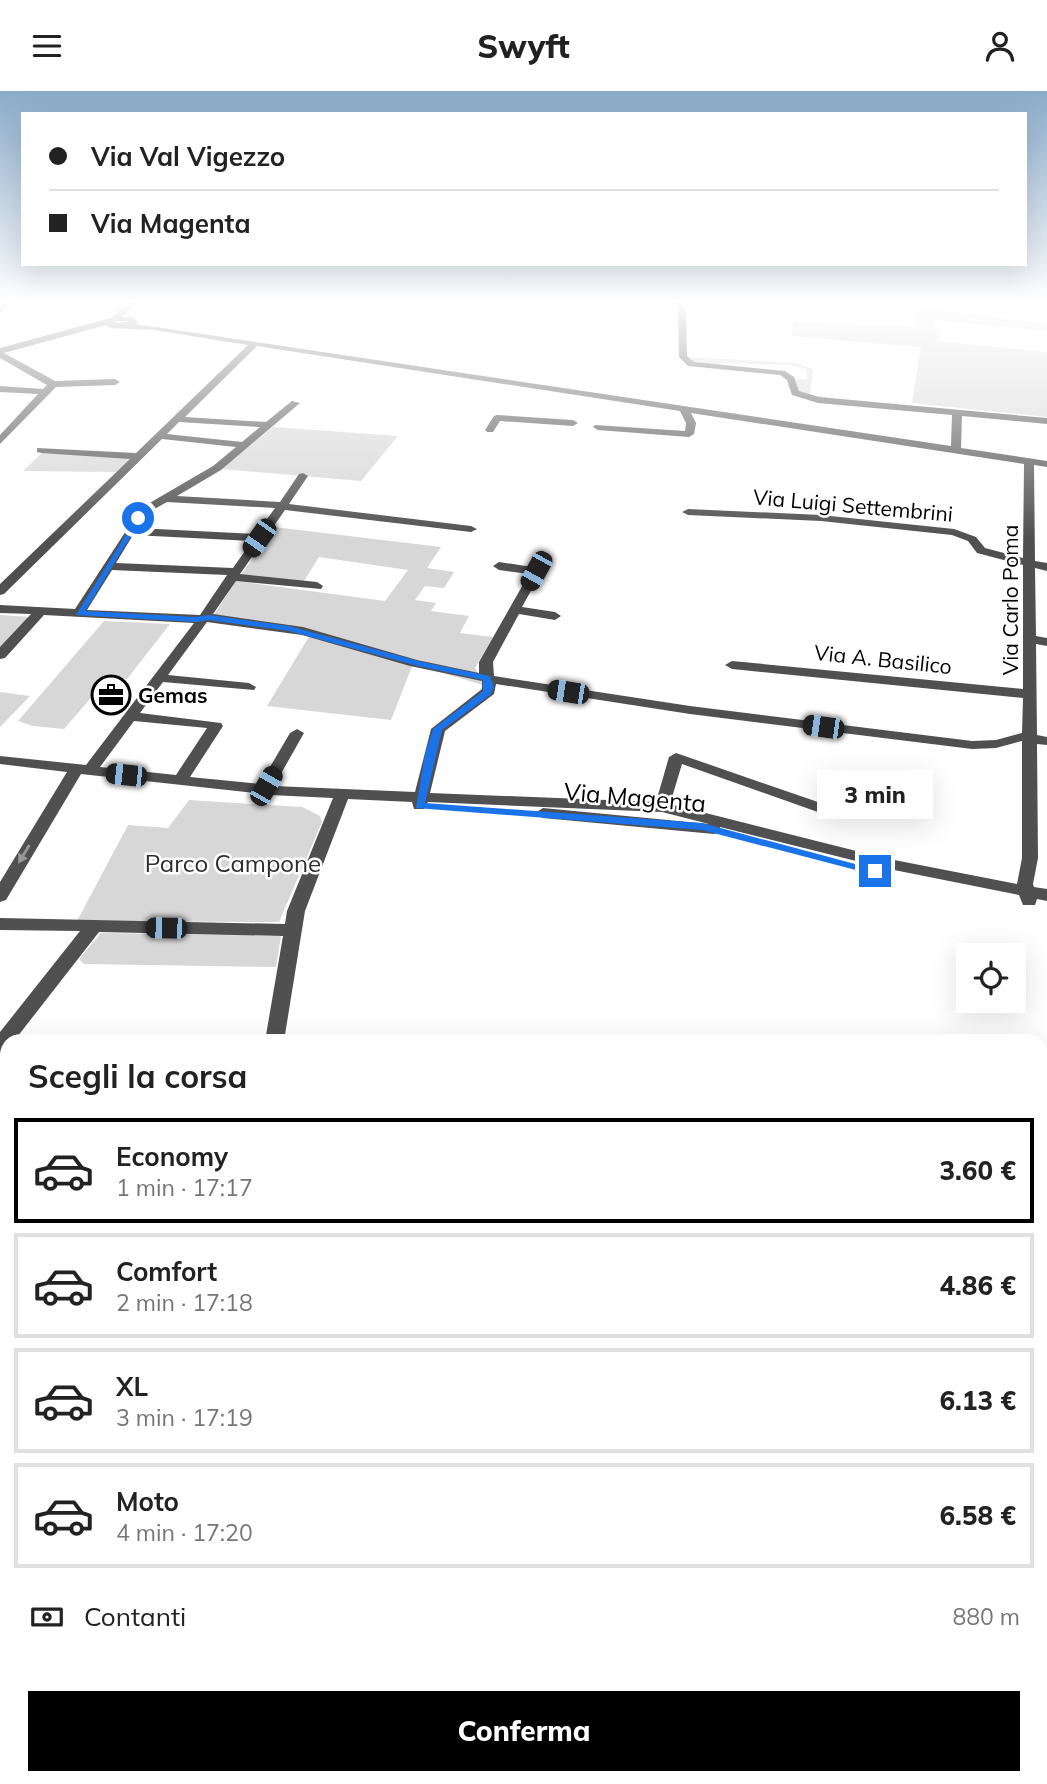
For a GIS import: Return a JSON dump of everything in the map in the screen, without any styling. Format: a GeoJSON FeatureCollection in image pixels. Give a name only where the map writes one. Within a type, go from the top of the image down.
{"type":"FeatureCollection","features":[{"type":"Feature","properties":{"kind":"street"},"geometry":{"type":"LineString","coordinates":[[40,380],[50,388]]}},
{"type":"Feature","properties":{"kind":"street"},"geometry":{"type":"LineString","coordinates":[[1,590],[217,380]]}},
{"type":"Feature","properties":{"kind":"street"},"geometry":{"type":"LineString","coordinates":[[455,380],[583,403],[684,409],[1047,464]]}},
{"type":"Feature","properties":{"kind":"street"},"geometry":{"type":"LineString","coordinates":[[792,380],[794,392],[809,398],[1047,421]]}},
{"type":"Feature","properties":{"kind":"street"},"geometry":{"type":"LineString","coordinates":[[0,389],[115,382]]}},
{"type":"Feature","properties":{"kind":"street"},"geometry":{"type":"LineString","coordinates":[[0,440],[50,388]]}},
{"type":"Feature","properties":{"kind":"street"},"geometry":{"type":"LineString","coordinates":[[79,613],[145,510],[205,477],[295,403]]}},
{"type":"Feature","properties":{"kind":"street"},"geometry":{"type":"LineString","coordinates":[[490,430],[497,418],[573,423],[583,403]]}},
{"type":"Feature","properties":{"kind":"street"},"geometry":{"type":"LineString","coordinates":[[598,427],[689,433],[691,423],[684,409]]}},
{"type":"Feature","properties":{"kind":"street"},"geometry":{"type":"LineString","coordinates":[[956,450],[957,413]]}},
{"type":"Feature","properties":{"kind":"street"},"geometry":{"type":"LineString","coordinates":[[177,419],[267,425]]}},
{"type":"Feature","properties":{"kind":"street"},"geometry":{"type":"LineString","coordinates":[[159,436],[244,445]]}},
{"type":"Feature","properties":{"kind":"street"},"geometry":{"type":"LineString","coordinates":[[41,450],[138,456]]}},
{"type":"Feature","properties":{"kind":"street","name":"Via Carlo Poma"},"geometry":{"type":"LineString","coordinates":[[1028,896],[1025,884],[1030,857],[1029,461]]}},
{"type":"Feature","properties":{"kind":"street"},"geometry":{"type":"LineString","coordinates":[[0,896],[83,770],[131,716],[160,678],[303,476]]}},
{"type":"Feature","properties":{"kind":"street"},"geometry":{"type":"LineString","coordinates":[[163,498],[282,505],[471,529]]}},
{"type":"Feature","properties":{"kind":"street","name":"Via Luigi Settembrini"},"geometry":{"type":"LineString","coordinates":[[688,512],[821,519],[954,532],[972,539],[981,551],[1047,567]]}},
{"type":"Feature","properties":{"kind":"street"},"geometry":{"type":"LineString","coordinates":[[130,531],[259,538]]}},
{"type":"Feature","properties":{"kind":"street"},"geometry":{"type":"LineString","coordinates":[[109,566],[234,575],[317,586]]}},
{"type":"Feature","properties":{"kind":"street"},"geometry":{"type":"LineString","coordinates":[[487,686],[484,669],[486,662],[539,566],[499,566]]}},
{"type":"Feature","properties":{"kind":"street"},"geometry":{"type":"LineString","coordinates":[[0,609],[203,618],[303,631],[421,664],[487,686],[972,745],[1030,738],[1047,741]]}},
{"type":"Feature","properties":{"kind":"street"},"geometry":{"type":"LineString","coordinates":[[515,610],[555,616]]}},
{"type":"Feature","properties":{"kind":"street"},"geometry":{"type":"LineString","coordinates":[[0,655],[41,611]]}},
{"type":"Feature","properties":{"kind":"street"},"geometry":{"type":"LineString","coordinates":[[1029,639],[1047,642]]}},
{"type":"Feature","properties":{"kind":"street","name":"Via A. Basilico"},"geometry":{"type":"LineString","coordinates":[[732,665],[1029,694]]}},
{"type":"Feature","properties":{"kind":"street"},"geometry":{"type":"LineString","coordinates":[[160,678],[250,687]]}},
{"type":"Feature","properties":{"kind":"street"},"geometry":{"type":"LineString","coordinates":[[420,802],[438,729],[487,686]]}},
{"type":"Feature","properties":{"kind":"street"},"geometry":{"type":"LineString","coordinates":[[131,716],[213,725],[180,781]]}},
{"type":"Feature","properties":{"kind":"street"},"geometry":{"type":"LineString","coordinates":[[262,794],[297,733]]}},
{"type":"Feature","properties":{"kind":"street","name":"Via Magenta"},"geometry":{"type":"LineString","coordinates":[[662,807],[676,757],[838,814]]}},
{"type":"Feature","properties":{"kind":"street","name":"Via Magenta"},"geometry":{"type":"LineString","coordinates":[[0,760],[180,781],[262,794],[420,802],[662,807],[863,869],[1028,896],[1047,893]]}},
{"type":"Feature","properties":{"kind":"street"},"geometry":{"type":"LineString","coordinates":[[276,1034],[297,908],[341,798]]}},
{"type":"Feature","properties":{"kind":"street","name":"Via Magenta"},"geometry":{"type":"LineString","coordinates":[[420,802],[721,825]]}},
{"type":"Feature","properties":{"kind":"street"},"geometry":{"type":"LineString","coordinates":[[1030,857],[1047,893]]}},
{"type":"Feature","properties":{"kind":"street","name":"Via Magenta"},"geometry":{"type":"LineString","coordinates":[[1028,896],[1047,906]]}},
{"type":"Feature","properties":{"kind":"street"},"geometry":{"type":"LineString","coordinates":[[2,927],[293,930]]}},
{"type":"Feature","properties":{"kind":"street"},"geometry":{"type":"LineString","coordinates":[[10,1034],[93,927]]}},
{"type":"Feature","properties":{"kind":"green space"},"geometry":{"type":"Polygon","coordinates":[[[795,380],[812,380],[810,395],[890,405],[820,399],[799,394],[795,380]]]}},
{"type":"Feature","properties":{"kind":"green space"},"geometry":{"type":"Polygon","coordinates":[[[916,380],[1047,380],[1047,417],[912,403],[916,380]]]}},
{"type":"Feature","properties":{"kind":"green space"},"geometry":{"type":"Polygon","coordinates":[[[273,427],[398,436],[361,481],[221,469],[273,427]]]}},
{"type":"Feature","properties":{"kind":"green space"},"geometry":{"type":"Polygon","coordinates":[[[42,453],[132,458],[116,472],[23,471],[42,453]]]}},
{"type":"Feature","properties":{"kind":"green space"},"geometry":{"type":"Polygon","coordinates":[[[274,527],[441,547],[427,568],[454,572],[444,588],[425,586],[415,600],[436,603],[431,611],[469,616],[460,633],[493,637],[475,668],[486,686],[413,664],[391,720],[267,706],[313,630],[213,616],[236,581],[385,601],[408,570],[319,557],[304,581],[241,575],[274,527]]]}},
{"type":"Feature","properties":{"kind":"green space"},"geometry":{"type":"Polygon","coordinates":[[[0,615],[32,617],[0,650],[0,615]]]}},
{"type":"Feature","properties":{"kind":"green space"},"geometry":{"type":"Polygon","coordinates":[[[104,621],[170,624],[127,679],[109,677],[64,729],[33,726],[18,721],[104,621]]]}},
{"type":"Feature","properties":{"kind":"green space"},"geometry":{"type":"Polygon","coordinates":[[[0,692],[30,696],[0,727],[0,692]]]}},
{"type":"Feature","properties":{"kind":"green space","name":"Parco Campone"},"geometry":{"type":"Polygon","coordinates":[[[189,800],[302,807],[320,816],[322,822],[279,922],[77,921],[128,825],[168,828],[189,800]]]}},
{"type":"Feature","properties":{"kind":"green space"},"geometry":{"type":"Polygon","coordinates":[[[101,933],[281,936],[276,967],[84,964],[79,959],[101,933]]]}},
{"type":"Feature","properties":{"kind":"place","name":"Gemas"},"geometry":{"type":"Point","coordinates":[111,695]}},
{"type":"Feature","properties":{"kind":"route"},"geometry":{"type":"LineString","coordinates":[[138,518],[79,613],[196,619],[209,617],[308,632],[421,664],[487,678],[489,691],[438,729],[419,806],[514,810],[702,827],[875,871]]}}]}
